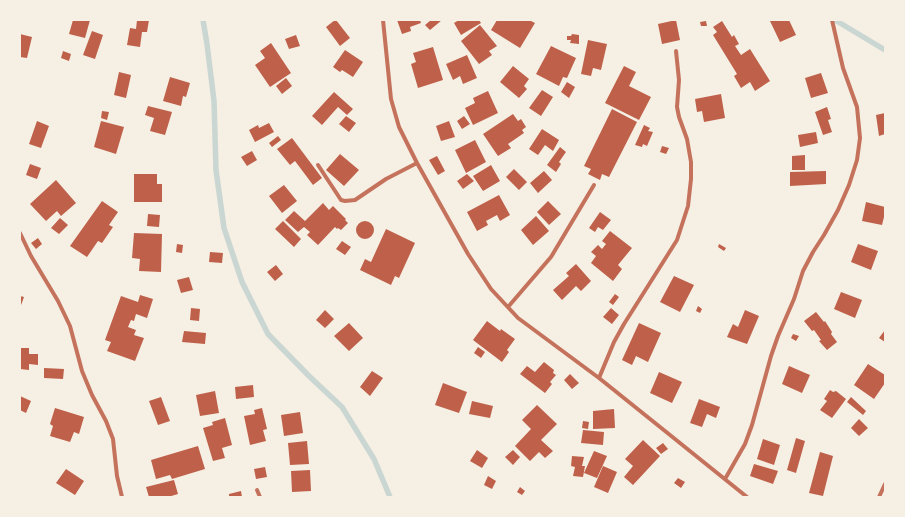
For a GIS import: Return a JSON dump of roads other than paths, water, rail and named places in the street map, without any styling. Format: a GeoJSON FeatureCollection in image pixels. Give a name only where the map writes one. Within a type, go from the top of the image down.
{"type":"FeatureCollection","features":[{"type":"Feature","properties":{"kind":"street"},"geometry":{"type":"LineString","coordinates":[[383,20],[392,99],[399,127],[417,163],[468,254],[491,289],[518,318],[599,378],[747,497]]}},
{"type":"Feature","properties":{"kind":"street"},"geometry":{"type":"LineString","coordinates":[[725,479],[745,444],[752,425],[771,356],[794,299],[803,271],[838,210],[849,185],[857,160],[860,138],[857,107],[843,68],[832,20]]}},
{"type":"Feature","properties":{"kind":"street"},"geometry":{"type":"LineString","coordinates":[[599,378],[614,342],[624,324],[677,240],[688,206],[691,162],[687,139],[679,117],[679,80],[676,51]]}},
{"type":"Feature","properties":{"kind":"street"},"geometry":{"type":"LineString","coordinates":[[318,165],[341,200],[346,201],[355,200],[386,180],[417,163]]}},
{"type":"Feature","properties":{"kind":"street"},"geometry":{"type":"LineString","coordinates":[[508,307],[551,256],[594,185]]}},
{"type":"Feature","properties":{"kind":"street"},"geometry":{"type":"LineString","coordinates":[[20,233],[31,256],[58,301],[70,326],[82,371],[92,395],[106,421],[113,440],[117,476],[122,497]]}},
{"type":"Feature","properties":{"kind":"street"},"geometry":{"type":"LineString","coordinates":[[879,497],[885,484]]}},
{"type":"Feature","properties":{"kind":"street"},"geometry":{"type":"LineString","coordinates":[[257,490],[260,497]]}},
{"type":"Feature","properties":{"kind":"waterway"},"geometry":{"type":"LineString","coordinates":[[203,20],[214,101],[216,170],[224,228],[242,282],[268,334],[342,407],[374,459],[390,497]]}},
{"type":"Feature","properties":{"kind":"waterway"},"geometry":{"type":"LineString","coordinates":[[835,20],[885,50]]}}]}
